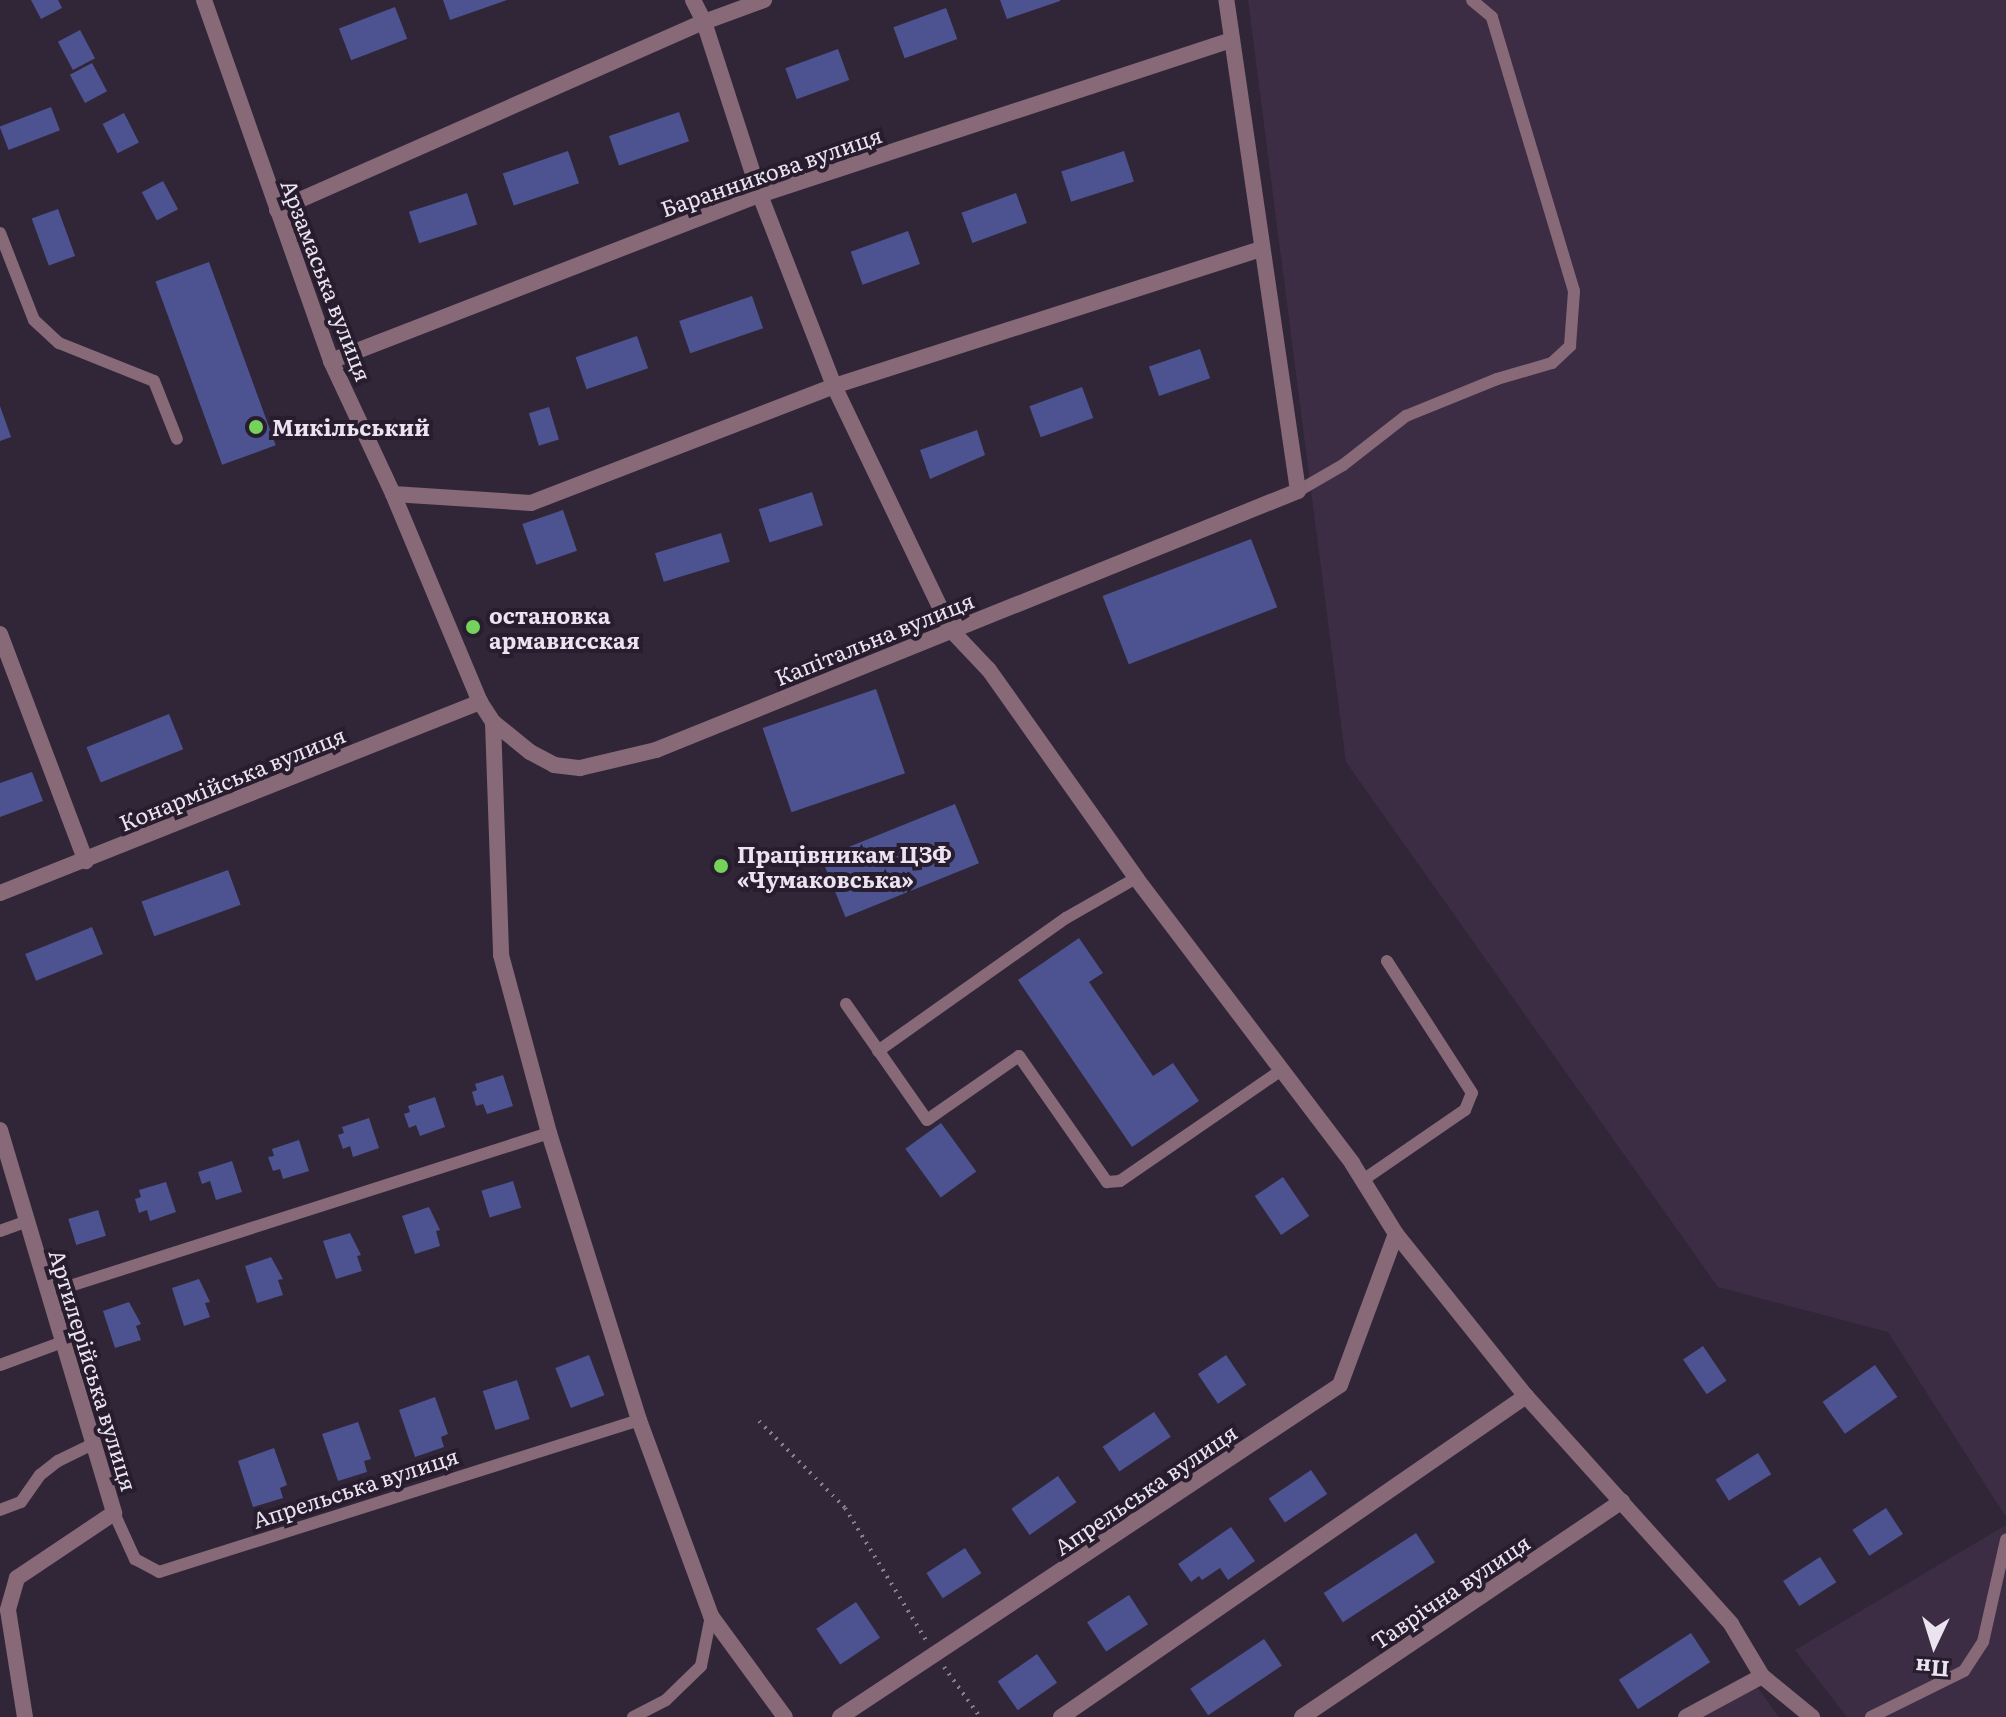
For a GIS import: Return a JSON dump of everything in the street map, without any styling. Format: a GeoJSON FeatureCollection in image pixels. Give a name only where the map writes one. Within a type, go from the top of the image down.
{"type":"FeatureCollection","features":[{"type":"Feature","properties":{"kind":"street","name":"Арзамаська вулиця"},"geometry":{"type":"LineString","coordinates":[[204,0],[331,361],[393,494],[480,702]]}},
{"type":"Feature","properties":{"kind":"street"},"geometry":{"type":"LineString","coordinates":[[693,0],[704,22],[760,195],[834,386],[951,630],[989,670],[1136,878],[1363,1180],[1396,1234],[1526,1396],[1731,1624],[1762,1676],[1812,1717]]}},
{"type":"Feature","properties":{"kind":"street"},"geometry":{"type":"LineString","coordinates":[[277,210],[704,22],[764,0]]}},
{"type":"Feature","properties":{"kind":"street"},"geometry":{"type":"LineString","coordinates":[[1226,0],[1298,491]]}},
{"type":"Feature","properties":{"kind":"street","name":"Баранникова вулиця"},"geometry":{"type":"LineString","coordinates":[[331,361],[760,195],[1232,40]]}},
{"type":"Feature","properties":{"kind":"street"},"geometry":{"type":"LineString","coordinates":[[393,494],[531,503],[834,386],[1261,249]]}},
{"type":"Feature","properties":{"kind":"street","name":"Капітальна вулиця"},"geometry":{"type":"LineString","coordinates":[[480,702],[493,722],[554,765],[580,768],[656,750],[1298,491]]}},
{"type":"Feature","properties":{"kind":"street"},"geometry":{"type":"LineString","coordinates":[[0,634],[86,861]]}},
{"type":"Feature","properties":{"kind":"street","name":"Конармійська вулиця"},"geometry":{"type":"LineString","coordinates":[[0,893],[480,702]]}},
{"type":"Feature","properties":{"kind":"street"},"geometry":{"type":"LineString","coordinates":[[493,722],[501,955],[549,1133],[639,1420],[711,1616],[785,1717]]}},
{"type":"Feature","properties":{"kind":"street","name":"Артилерійська вулиця"},"geometry":{"type":"LineString","coordinates":[[0,1130],[114,1513],[17,1578],[8,1610],[25,1717]]}},
{"type":"Feature","properties":{"kind":"street","name":"Апрельська вулиця"},"geometry":{"type":"LineString","coordinates":[[840,1717],[1340,1385],[1396,1234]]}},
{"type":"Feature","properties":{"kind":"street"},"geometry":{"type":"LineString","coordinates":[[1061,1717],[1526,1396]]}},
{"type":"Feature","properties":{"kind":"street","name":"Таврічна вулиця"},"geometry":{"type":"LineString","coordinates":[[1302,1717],[1622,1501]]}},
{"type":"Feature","properties":{"kind":"street"},"geometry":{"type":"LineString","coordinates":[[1686,1717],[1762,1676]]}},
{"type":"Feature","properties":{"kind":"lane"},"geometry":{"type":"LineString","coordinates":[[1298,491],[1343,465],[1406,416],[1497,379],[1552,363],[1570,346],[1574,291],[1492,17],[1472,0]]}},
{"type":"Feature","properties":{"kind":"lane"},"geometry":{"type":"LineString","coordinates":[[0,233],[34,320],[59,343],[154,381],[177,439]]}},
{"type":"Feature","properties":{"kind":"lane"},"geometry":{"type":"LineString","coordinates":[[878,1051],[1066,918],[1136,878]]}},
{"type":"Feature","properties":{"kind":"lane"},"geometry":{"type":"LineString","coordinates":[[1363,1180],[1465,1110],[1472,1093],[1387,961]]}},
{"type":"Feature","properties":{"kind":"lane"},"geometry":{"type":"LineString","coordinates":[[846,1004],[927,1120],[1019,1056],[1107,1182],[1120,1181],[1280,1071]]}},
{"type":"Feature","properties":{"kind":"lane"},"geometry":{"type":"LineString","coordinates":[[48,1293],[549,1133]]}},
{"type":"Feature","properties":{"kind":"lane"},"geometry":{"type":"LineString","coordinates":[[0,1231],[27,1221]]}},
{"type":"Feature","properties":{"kind":"lane"},"geometry":{"type":"LineString","coordinates":[[0,1365],[63,1342]]}},
{"type":"Feature","properties":{"kind":"lane","name":"Апрельська вулиця"},"geometry":{"type":"LineString","coordinates":[[114,1513],[135,1559],[159,1572],[639,1420]]}},
{"type":"Feature","properties":{"kind":"lane"},"geometry":{"type":"LineString","coordinates":[[0,1510],[21,1502],[40,1475],[58,1461],[93,1444]]}},
{"type":"Feature","properties":{"kind":"lane"},"geometry":{"type":"LineString","coordinates":[[1871,1717],[1964,1671],[1983,1642],[2006,1540]]}},
{"type":"Feature","properties":{"kind":"lane"},"geometry":{"type":"LineString","coordinates":[[633,1717],[666,1700],[701,1666],[711,1616]]}},
{"type":"Feature","properties":{"kind":"path"},"geometry":{"type":"LineString","coordinates":[[759,1421],[845,1508],[936,1655],[980,1717]]}},
{"type":"Feature","properties":{"kind":"shaded area"},"geometry":{"type":"Polygon","coordinates":[[[1248,0],[2006,0],[2006,1517],[1888,1332],[1718,1287],[1346,762],[1248,0]]]}},
{"type":"Feature","properties":{"kind":"shaded area"},"geometry":{"type":"Polygon","coordinates":[[[2006,1525],[2006,1717],[1847,1717],[1795,1650],[2006,1525]]]}},
{"type":"Feature","properties":{"kind":"shaded area"},"geometry":{"type":"Polygon","coordinates":[[[1757,1687],[1779,1717],[1701,1717],[1757,1687]]]}},
{"type":"Feature","properties":{"kind":"building"},"geometry":{"type":"Polygon","coordinates":[[[31,0],[58,0],[62,8],[41,19],[31,0]]]}},
{"type":"Feature","properties":{"kind":"building"},"geometry":{"type":"Polygon","coordinates":[[[443,0],[507,0],[450,20],[443,0]]]}},
{"type":"Feature","properties":{"kind":"building"},"geometry":{"type":"Polygon","coordinates":[[[1000,0],[1060,0],[1060,1],[1007,19],[1000,0]]]}},
{"type":"Feature","properties":{"kind":"building"},"geometry":{"type":"Polygon","coordinates":[[[395,7],[407,39],[351,60],[339,29],[395,7]]]}},
{"type":"Feature","properties":{"kind":"building"},"geometry":{"type":"Polygon","coordinates":[[[946,8],[957,39],[905,58],[893,27],[946,8]]]}},
{"type":"Feature","properties":{"kind":"building"},"geometry":{"type":"Polygon","coordinates":[[[80,30],[95,58],[73,70],[58,42],[80,30]]]}},
{"type":"Feature","properties":{"kind":"building"},"geometry":{"type":"Polygon","coordinates":[[[838,49],[849,80],[797,99],[785,68],[838,49]]]}},
{"type":"Feature","properties":{"kind":"building"},"geometry":{"type":"Polygon","coordinates":[[[92,63],[107,91],[85,103],[70,75],[92,63]]]}},
{"type":"Feature","properties":{"kind":"building"},"geometry":{"type":"Polygon","coordinates":[[[51,107],[60,130],[9,150],[0,127],[51,107]]]}},
{"type":"Feature","properties":{"kind":"building"},"geometry":{"type":"Polygon","coordinates":[[[679,112],[689,141],[619,165],[609,136],[679,112]]]}},
{"type":"Feature","properties":{"kind":"building"},"geometry":{"type":"Polygon","coordinates":[[[124,113],[139,142],[118,153],[103,124],[124,113]]]}},
{"type":"Feature","properties":{"kind":"building"},"geometry":{"type":"Polygon","coordinates":[[[568,151],[579,183],[514,206],[503,173],[568,151]]]}},
{"type":"Feature","properties":{"kind":"building"},"geometry":{"type":"Polygon","coordinates":[[[1124,151],[1134,181],[1071,202],[1061,171],[1124,151]]]}},
{"type":"Feature","properties":{"kind":"building"},"geometry":{"type":"Polygon","coordinates":[[[163,181],[178,209],[157,221],[142,192],[163,181]]]}},
{"type":"Feature","properties":{"kind":"building"},"geometry":{"type":"Polygon","coordinates":[[[467,193],[477,224],[419,243],[409,212],[467,193]]]}},
{"type":"Feature","properties":{"kind":"building"},"geometry":{"type":"Polygon","coordinates":[[[1016,193],[1027,223],[972,243],[961,213],[1016,193]]]}},
{"type":"Feature","properties":{"kind":"building"},"geometry":{"type":"Polygon","coordinates":[[[58,209],[75,256],[49,266],[32,219],[58,209]]]}},
{"type":"Feature","properties":{"kind":"building"},"geometry":{"type":"Polygon","coordinates":[[[908,231],[920,264],[863,285],[851,252],[908,231]]]}},
{"type":"Feature","properties":{"kind":"building"},"geometry":{"type":"Polygon","coordinates":[[[209,262],[276,445],[222,465],[155,281],[209,262]]]}},
{"type":"Feature","properties":{"kind":"building"},"geometry":{"type":"Polygon","coordinates":[[[752,296],[763,328],[690,353],[679,321],[752,296]]]}},
{"type":"Feature","properties":{"kind":"building"},"geometry":{"type":"Polygon","coordinates":[[[637,336],[648,368],[587,389],[576,357],[637,336]]]}},
{"type":"Feature","properties":{"kind":"building"},"geometry":{"type":"Polygon","coordinates":[[[1200,349],[1210,378],[1159,396],[1149,367],[1200,349]]]}},
{"type":"Feature","properties":{"kind":"building"},"geometry":{"type":"Polygon","coordinates":[[[1082,387],[1093,418],[1041,437],[1029,406],[1082,387]]]}},
{"type":"Feature","properties":{"kind":"building"},"geometry":{"type":"Polygon","coordinates":[[[0,406],[11,437],[0,441],[0,406]]]}},
{"type":"Feature","properties":{"kind":"building"},"geometry":{"type":"Polygon","coordinates":[[[549,407],[559,440],[539,446],[529,413],[549,407]]]}},
{"type":"Feature","properties":{"kind":"building"},"geometry":{"type":"Polygon","coordinates":[[[977,430],[985,455],[930,479],[920,450],[977,430]]]}},
{"type":"Feature","properties":{"kind":"building"},"geometry":{"type":"Polygon","coordinates":[[[812,492],[823,525],[770,543],[759,509],[812,492]]]}},
{"type":"Feature","properties":{"kind":"building"},"geometry":{"type":"Polygon","coordinates":[[[563,510],[577,551],[536,565],[522,524],[563,510]]]}},
{"type":"Feature","properties":{"kind":"building"},"geometry":{"type":"Polygon","coordinates":[[[721,533],[730,562],[664,582],[655,553],[721,533]]]}},
{"type":"Feature","properties":{"kind":"building"},"geometry":{"type":"Polygon","coordinates":[[[1251,539],[1277,607],[1129,664],[1103,596],[1251,539]]]}},
{"type":"Feature","properties":{"kind":"building"},"geometry":{"type":"Polygon","coordinates":[[[876,689],[905,773],[792,812],[763,728],[876,689]]]}},
{"type":"Feature","properties":{"kind":"building"},"geometry":{"type":"Polygon","coordinates":[[[169,714],[183,749],[101,783],[86,747],[169,714]]]}},
{"type":"Feature","properties":{"kind":"building"},"geometry":{"type":"Polygon","coordinates":[[[32,772],[43,801],[0,817],[0,783],[32,772]]]}},
{"type":"Feature","properties":{"kind":"building"},"geometry":{"type":"Polygon","coordinates":[[[955,804],[979,863],[845,917],[821,858],[955,804]]]}},
{"type":"Feature","properties":{"kind":"building"},"geometry":{"type":"Polygon","coordinates":[[[228,870],[241,905],[154,936],[142,901],[228,870]]]}},
{"type":"Feature","properties":{"kind":"building"},"geometry":{"type":"Polygon","coordinates":[[[92,927],[103,954],[36,981],[25,954],[92,927]]]}},
{"type":"Feature","properties":{"kind":"building"},"geometry":{"type":"Polygon","coordinates":[[[1079,938],[1103,973],[1089,982],[1153,1076],[1173,1063],[1199,1101],[1132,1147],[1018,980],[1079,938]]]}},
{"type":"Feature","properties":{"kind":"building"},"geometry":{"type":"Polygon","coordinates":[[[503,1075],[513,1106],[487,1114],[483,1104],[476,1106],[472,1092],[477,1090],[475,1084],[503,1075]]]}},
{"type":"Feature","properties":{"kind":"building"},"geometry":{"type":"Polygon","coordinates":[[[435,1097],[445,1127],[420,1136],[416,1125],[409,1128],[404,1114],[410,1112],[408,1106],[435,1097]]]}},
{"type":"Feature","properties":{"kind":"building"},"geometry":{"type":"Polygon","coordinates":[[[369,1118],[379,1148],[353,1157],[350,1146],[343,1149],[338,1135],[344,1133],[342,1127],[369,1118]]]}},
{"type":"Feature","properties":{"kind":"building"},"geometry":{"type":"Polygon","coordinates":[[[941,1123],[976,1172],[941,1197],[905,1149],[941,1123]]]}},
{"type":"Feature","properties":{"kind":"building"},"geometry":{"type":"Polygon","coordinates":[[[299,1140],[309,1171],[283,1179],[280,1169],[273,1171],[268,1157],[274,1156],[272,1149],[299,1140]]]}},
{"type":"Feature","properties":{"kind":"building"},"geometry":{"type":"Polygon","coordinates":[[[232,1161],[242,1192],[216,1200],[210,1181],[202,1184],[198,1172],[232,1161]]]}},
{"type":"Feature","properties":{"kind":"building"},"geometry":{"type":"Polygon","coordinates":[[[1283,1177],[1309,1216],[1281,1235],[1255,1196],[1283,1177]]]}},
{"type":"Feature","properties":{"kind":"building"},"geometry":{"type":"Polygon","coordinates":[[[513,1181],[521,1208],[490,1217],[481,1191],[513,1181]]]}},
{"type":"Feature","properties":{"kind":"building"},"geometry":{"type":"Polygon","coordinates":[[[166,1182],[176,1212],[150,1221],[147,1210],[139,1213],[135,1199],[141,1197],[139,1190],[166,1182]]]}},
{"type":"Feature","properties":{"kind":"building"},"geometry":{"type":"Polygon","coordinates":[[[429,1207],[440,1230],[436,1231],[440,1246],[415,1254],[402,1216],[429,1207]]]}},
{"type":"Feature","properties":{"kind":"building"},"geometry":{"type":"Polygon","coordinates":[[[98,1210],[106,1236],[76,1245],[68,1219],[98,1210]]]}},
{"type":"Feature","properties":{"kind":"building"},"geometry":{"type":"Polygon","coordinates":[[[350,1233],[361,1255],[357,1256],[362,1271],[336,1279],[323,1241],[350,1233]]]}},
{"type":"Feature","properties":{"kind":"building"},"geometry":{"type":"Polygon","coordinates":[[[271,1257],[283,1279],[278,1280],[283,1295],[257,1303],[245,1266],[271,1257]]]}},
{"type":"Feature","properties":{"kind":"building"},"geometry":{"type":"Polygon","coordinates":[[[199,1279],[210,1302],[205,1303],[210,1317],[184,1326],[172,1288],[199,1279]]]}},
{"type":"Feature","properties":{"kind":"building"},"geometry":{"type":"Polygon","coordinates":[[[129,1302],[141,1324],[136,1326],[141,1340],[115,1348],[103,1311],[129,1302]]]}},
{"type":"Feature","properties":{"kind":"building"},"geometry":{"type":"Polygon","coordinates":[[[1703,1346],[1726,1381],[1707,1394],[1683,1359],[1703,1346]]]}},
{"type":"Feature","properties":{"kind":"building"},"geometry":{"type":"Polygon","coordinates":[[[589,1355],[604,1395],[571,1408],[555,1368],[589,1355]]]}},
{"type":"Feature","properties":{"kind":"building"},"geometry":{"type":"Polygon","coordinates":[[[1226,1355],[1246,1385],[1218,1404],[1198,1374],[1226,1355]]]}},
{"type":"Feature","properties":{"kind":"building"},"geometry":{"type":"Polygon","coordinates":[[[1875,1365],[1897,1397],[1845,1434],[1823,1402],[1875,1365]]]}},
{"type":"Feature","properties":{"kind":"building"},"geometry":{"type":"Polygon","coordinates":[[[517,1380],[530,1419],[495,1430],[483,1391],[517,1380]]]}},
{"type":"Feature","properties":{"kind":"building"},"geometry":{"type":"Polygon","coordinates":[[[435,1397],[448,1434],[441,1437],[444,1447],[415,1457],[399,1410],[435,1397]]]}},
{"type":"Feature","properties":{"kind":"building"},"geometry":{"type":"Polygon","coordinates":[[[1154,1412],[1171,1437],[1119,1472],[1103,1447],[1154,1412]]]}},
{"type":"Feature","properties":{"kind":"building"},"geometry":{"type":"Polygon","coordinates":[[[358,1422],[371,1459],[364,1461],[367,1472],[338,1481],[322,1434],[358,1422]]]}},
{"type":"Feature","properties":{"kind":"building"},"geometry":{"type":"Polygon","coordinates":[[[274,1448],[287,1485],[280,1488],[283,1498],[253,1507],[238,1461],[274,1448]]]}},
{"type":"Feature","properties":{"kind":"building"},"geometry":{"type":"Polygon","coordinates":[[[1758,1453],[1771,1474],[1729,1501],[1716,1479],[1758,1453]]]}},
{"type":"Feature","properties":{"kind":"building"},"geometry":{"type":"Polygon","coordinates":[[[1311,1470],[1327,1494],[1285,1523],[1269,1499],[1311,1470]]]}},
{"type":"Feature","properties":{"kind":"building"},"geometry":{"type":"Polygon","coordinates":[[[1058,1476],[1076,1502],[1030,1535],[1011,1509],[1058,1476]]]}},
{"type":"Feature","properties":{"kind":"building"},"geometry":{"type":"Polygon","coordinates":[[[1886,1508],[1903,1534],[1869,1556],[1852,1530],[1886,1508]]]}},
{"type":"Feature","properties":{"kind":"building"},"geometry":{"type":"Polygon","coordinates":[[[1231,1527],[1255,1561],[1228,1580],[1220,1568],[1202,1580],[1199,1576],[1191,1582],[1178,1564],[1231,1527]]]}},
{"type":"Feature","properties":{"kind":"building"},"geometry":{"type":"Polygon","coordinates":[[[1416,1533],[1435,1562],[1343,1622],[1324,1593],[1416,1533]]]}},
{"type":"Feature","properties":{"kind":"building"},"geometry":{"type":"Polygon","coordinates":[[[965,1548],[981,1573],[943,1598],[926,1573],[965,1548]]]}},
{"type":"Feature","properties":{"kind":"building"},"geometry":{"type":"Polygon","coordinates":[[[1820,1557],[1836,1582],[1799,1606],[1783,1581],[1820,1557]]]}},
{"type":"Feature","properties":{"kind":"building"},"geometry":{"type":"Polygon","coordinates":[[[1129,1595],[1148,1624],[1106,1652],[1087,1622],[1129,1595]]]}},
{"type":"Feature","properties":{"kind":"building"},"geometry":{"type":"Polygon","coordinates":[[[856,1602],[880,1638],[840,1664],[816,1629],[856,1602]]]}},
{"type":"Feature","properties":{"kind":"building"},"geometry":{"type":"Polygon","coordinates":[[[1691,1633],[1710,1662],[1638,1709],[1619,1680],[1691,1633]]]}},
{"type":"Feature","properties":{"kind":"building"},"geometry":{"type":"Polygon","coordinates":[[[1264,1639],[1282,1666],[1208,1715],[1190,1689],[1264,1639]]]}},
{"type":"Feature","properties":{"kind":"building"},"geometry":{"type":"Polygon","coordinates":[[[1037,1654],[1057,1683],[1018,1710],[998,1682],[1037,1654]]]}},
{"type":"Feature","properties":{"kind":"place","name":"Микільський"},"geometry":{"type":"Point","coordinates":[256,427]}},
{"type":"Feature","properties":{"kind":"place","name":"остановка армависская"},"geometry":{"type":"Point","coordinates":[473,627]}},
{"type":"Feature","properties":{"kind":"place","name":"Працівникам ЦЗФ «Чумаковська»"},"geometry":{"type":"Point","coordinates":[721,866]}}]}
